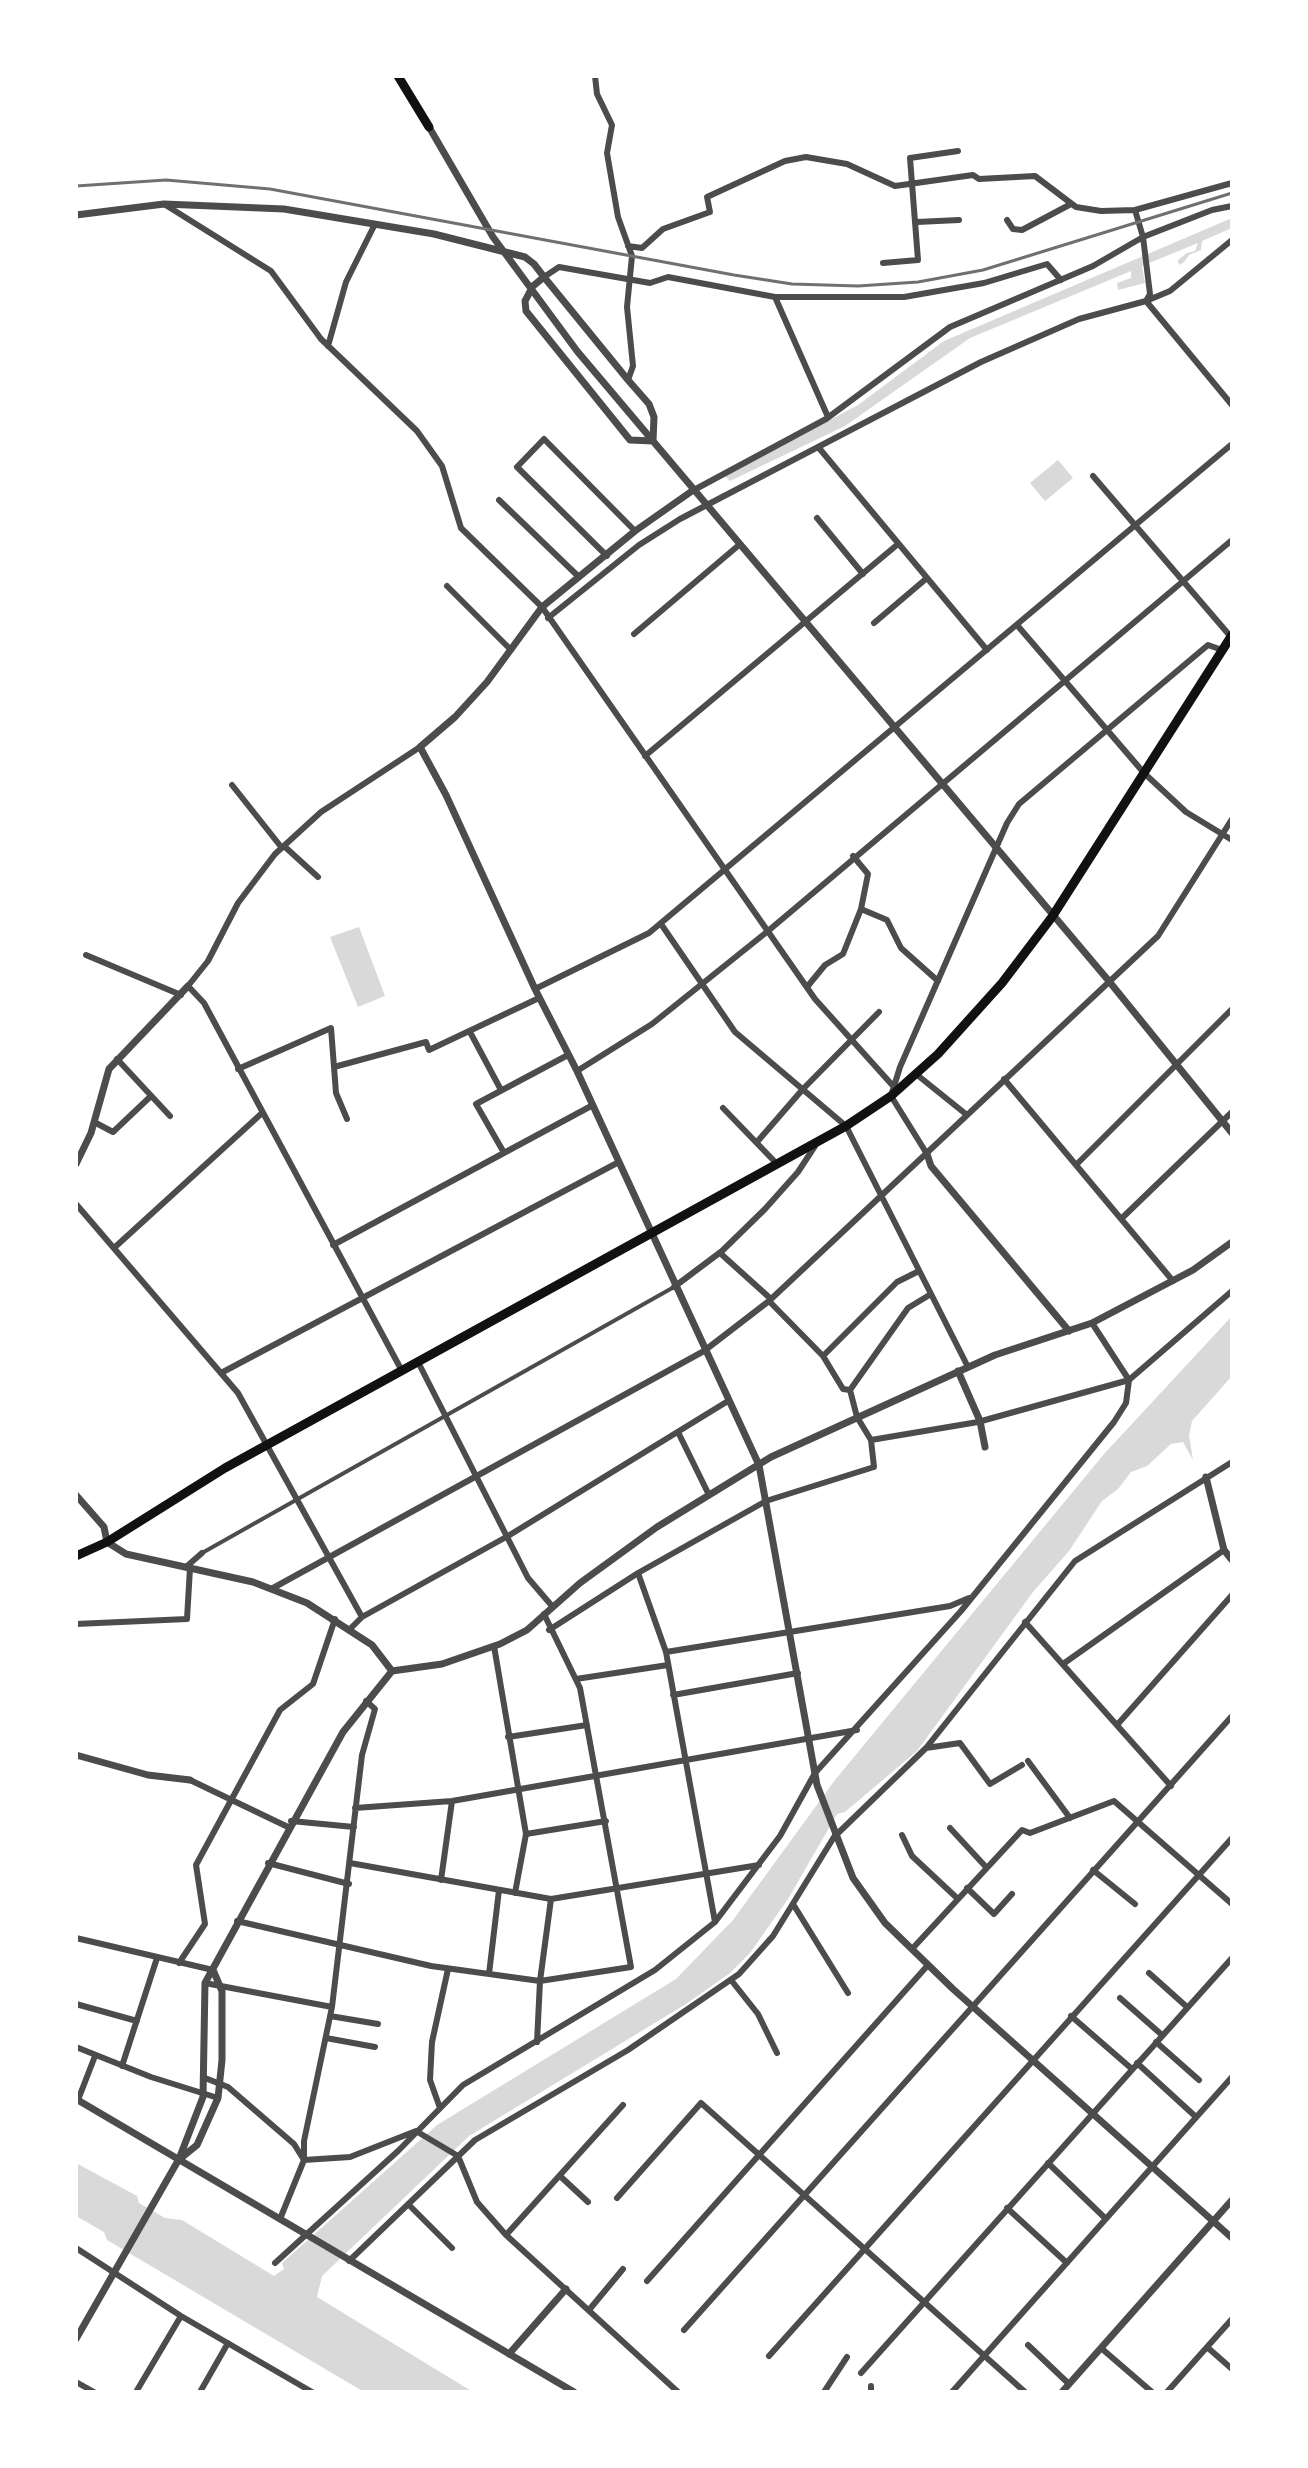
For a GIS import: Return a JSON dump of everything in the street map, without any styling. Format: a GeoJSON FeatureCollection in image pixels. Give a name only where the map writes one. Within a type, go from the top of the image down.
{"type":"FeatureCollection","features":[{"type":"Feature","properties":{"kind":"highway"},"geometry":{"type":"LineString","coordinates":[[398,76],[429,127]]}},
{"type":"Feature","properties":{"kind":"highway"},"geometry":{"type":"LineString","coordinates":[[76,1556],[107,1542],[165,1503],[267,1445],[846,1126],[916,1074],[1002,983],[1052,917],[1229,642]]}},
{"type":"Feature","properties":{"kind":"street"},"geometry":{"type":"LineString","coordinates":[[595,76],[597,94],[612,125],[607,153],[618,217],[632,256],[627,307],[633,366],[628,380]]}},
{"type":"Feature","properties":{"kind":"street"},"geometry":{"type":"LineString","coordinates":[[429,127],[493,237],[577,351],[692,491],[1108,980],[1232,1133]]}},
{"type":"Feature","properties":{"kind":"street"},"geometry":{"type":"LineString","coordinates":[[883,263],[918,260],[914,183],[908,166],[910,158],[958,151]]}},
{"type":"Feature","properties":{"kind":"street"},"geometry":{"type":"LineString","coordinates":[[628,246],[642,248],[663,229],[710,212],[707,197],[785,161],[806,157],[832,159],[884,183],[914,183],[973,175],[979,179],[1035,176],[1071,204],[1101,211],[1135,210],[1232,183]]}},
{"type":"Feature","properties":{"kind":"street"},"geometry":{"type":"LineString","coordinates":[[76,215],[164,204],[284,209],[375,224],[525,257],[649,404],[654,417],[653,441]]}},
{"type":"Feature","properties":{"kind":"street"},"geometry":{"type":"LineString","coordinates":[[164,204],[186,223],[271,271],[328,346],[417,431],[442,466],[461,528],[542,607],[807,987],[893,1091],[931,1166],[1069,1331]]}},
{"type":"Feature","properties":{"kind":"street"},"geometry":{"type":"LineString","coordinates":[[1007,220],[1013,229],[1022,230],[1071,204]]}},
{"type":"Feature","properties":{"kind":"street"},"geometry":{"type":"LineString","coordinates":[[76,1164],[94,1122],[103,1085],[117,1059],[181,995],[208,961],[238,903],[283,847],[321,812],[365,779],[420,747],[455,717],[542,607],[635,531],[692,491],[828,417],[950,327],[1061,280],[1143,237],[1212,210],[1232,206]]}},
{"type":"Feature","properties":{"kind":"street"},"geometry":{"type":"LineString","coordinates":[[1135,210],[1143,237],[1150,294],[1146,301]]}},
{"type":"Feature","properties":{"kind":"street"},"geometry":{"type":"LineString","coordinates":[[917,222],[959,220]]}},
{"type":"Feature","properties":{"kind":"street"},"geometry":{"type":"LineString","coordinates":[[328,346],[346,282],[375,224]]}},
{"type":"Feature","properties":{"kind":"street"},"geometry":{"type":"LineString","coordinates":[[548,618],[639,545],[706,506],[981,362],[1079,319],[1146,301],[1170,291],[1232,240]]}},
{"type":"Feature","properties":{"kind":"street"},"geometry":{"type":"LineString","coordinates":[[653,441],[630,440],[526,311],[525,301],[533,286],[559,267],[650,283],[668,277],[775,297],[904,297],[984,283],[1047,264],[1061,280]]}},
{"type":"Feature","properties":{"kind":"street"},"geometry":{"type":"LineString","coordinates":[[775,297],[828,417]]}},
{"type":"Feature","properties":{"kind":"street"},"geometry":{"type":"LineString","coordinates":[[1146,301],[1232,405]]}},
{"type":"Feature","properties":{"kind":"street"},"geometry":{"type":"LineString","coordinates":[[607,556],[517,467],[544,439],[635,531]]}},
{"type":"Feature","properties":{"kind":"street"},"geometry":{"type":"LineString","coordinates":[[535,989],[649,933],[661,924],[1232,444]]}},
{"type":"Feature","properties":{"kind":"street"},"geometry":{"type":"LineString","coordinates":[[819,448],[987,650]]}},
{"type":"Feature","properties":{"kind":"street"},"geometry":{"type":"LineString","coordinates":[[893,1091],[1007,823],[1019,804],[1208,645],[1229,642],[1183,581],[1093,476]]}},
{"type":"Feature","properties":{"kind":"street"},"geometry":{"type":"LineString","coordinates":[[499,500],[579,577]]}},
{"type":"Feature","properties":{"kind":"street"},"geometry":{"type":"LineString","coordinates":[[817,518],[863,574]]}},
{"type":"Feature","properties":{"kind":"street"},"geometry":{"type":"LineString","coordinates":[[577,1071],[652,1024],[768,931],[853,856],[1232,540]]}},
{"type":"Feature","properties":{"kind":"street"},"geometry":{"type":"LineString","coordinates":[[645,756],[898,544]]}},
{"type":"Feature","properties":{"kind":"street"},"geometry":{"type":"LineString","coordinates":[[634,634],[739,545]]}},
{"type":"Feature","properties":{"kind":"street"},"geometry":{"type":"LineString","coordinates":[[874,623],[927,578]]}},
{"type":"Feature","properties":{"kind":"street"},"geometry":{"type":"LineString","coordinates":[[447,586],[511,650]]}},
{"type":"Feature","properties":{"kind":"street"},"geometry":{"type":"LineString","coordinates":[[1017,625],[1144,773],[1186,812],[1232,840]]}},
{"type":"Feature","properties":{"kind":"street"},"geometry":{"type":"LineString","coordinates":[[420,747],[446,795],[539,998],[577,1071],[674,1287],[759,1465],[817,1785],[833,1834],[866,1898],[912,1949],[972,2006],[1232,2238]]}},
{"type":"Feature","properties":{"kind":"street"},"geometry":{"type":"LineString","coordinates":[[232,785],[283,847],[318,877]]}},
{"type":"Feature","properties":{"kind":"street"},"geometry":{"type":"LineString","coordinates":[[273,1588],[704,1351],[770,1300],[863,1211],[882,1199],[1004,1079],[1158,936],[1232,819]]}},
{"type":"Feature","properties":{"kind":"street"},"geometry":{"type":"LineString","coordinates":[[807,987],[825,965],[843,954],[861,909],[868,874],[853,856]]}},
{"type":"Feature","properties":{"kind":"street"},"geometry":{"type":"LineString","coordinates":[[861,909],[887,920],[901,948],[938,981]]}},
{"type":"Feature","properties":{"kind":"street"},"geometry":{"type":"LineString","coordinates":[[661,924],[735,1032],[846,1126],[968,1367]]}},
{"type":"Feature","properties":{"kind":"street"},"geometry":{"type":"LineString","coordinates":[[86,955],[181,995]]}},
{"type":"Feature","properties":{"kind":"street"},"geometry":{"type":"LineString","coordinates":[[188,986],[204,1003],[402,1371]]}},
{"type":"Feature","properties":{"kind":"street"},"geometry":{"type":"LineString","coordinates":[[334,1067],[426,1042],[429,1050],[539,998]]}},
{"type":"Feature","properties":{"kind":"street"},"geometry":{"type":"LineString","coordinates":[[1077,1164],[1178,1067],[1232,1009]]}},
{"type":"Feature","properties":{"kind":"street"},"geometry":{"type":"LineString","coordinates":[[757,1142],[803,1089],[879,1012]]}},
{"type":"Feature","properties":{"kind":"street"},"geometry":{"type":"LineString","coordinates":[[238,1069],[331,1028],[336,1093],[347,1119]]}},
{"type":"Feature","properties":{"kind":"street"},"geometry":{"type":"LineString","coordinates":[[470,1032],[501,1090]]}},
{"type":"Feature","properties":{"kind":"street"},"geometry":{"type":"LineString","coordinates":[[503,1151],[476,1104],[568,1055]]}},
{"type":"Feature","properties":{"kind":"street"},"geometry":{"type":"LineString","coordinates":[[117,1059],[170,1116]]}},
{"type":"Feature","properties":{"kind":"street"},"geometry":{"type":"LineString","coordinates":[[916,1074],[967,1115]]}},
{"type":"Feature","properties":{"kind":"street"},"geometry":{"type":"LineString","coordinates":[[1004,1079],[1173,1281]]}},
{"type":"Feature","properties":{"kind":"street"},"geometry":{"type":"LineString","coordinates":[[94,1122],[113,1132],[151,1096]]}},
{"type":"Feature","properties":{"kind":"street"},"geometry":{"type":"LineString","coordinates":[[333,1245],[593,1105]]}},
{"type":"Feature","properties":{"kind":"street"},"geometry":{"type":"LineString","coordinates":[[723,1108],[777,1164]]}},
{"type":"Feature","properties":{"kind":"street"},"geometry":{"type":"LineString","coordinates":[[1121,1219],[1232,1112]]}},
{"type":"Feature","properties":{"kind":"street"},"geometry":{"type":"LineString","coordinates":[[114,1248],[261,1114]]}},
{"type":"Feature","properties":{"kind":"street"},"geometry":{"type":"LineString","coordinates":[[76,1624],[187,1619],[188,1568],[202,1553],[674,1287],[720,1253],[790,1181],[817,1142]]}},
{"type":"Feature","properties":{"kind":"street"},"geometry":{"type":"LineString","coordinates":[[221,1373],[617,1163]]}},
{"type":"Feature","properties":{"kind":"street"},"geometry":{"type":"LineString","coordinates":[[76,1204],[238,1393],[362,1617]]}},
{"type":"Feature","properties":{"kind":"street"},"geometry":{"type":"LineString","coordinates":[[76,2339],[179,2159],[204,2092],[205,1983],[289,1824],[343,1732],[392,1671],[442,1664],[494,1646],[527,1630],[552,1606],[634,1543],[708,1493],[857,1417],[958,1371],[1092,1323],[1173,1281],[1232,1242]]}},
{"type":"Feature","properties":{"kind":"street"},"geometry":{"type":"LineString","coordinates":[[720,1253],[823,1356],[843,1389],[850,1390]]}},
{"type":"Feature","properties":{"kind":"street"},"geometry":{"type":"LineString","coordinates":[[823,1356],[897,1282],[919,1271]]}},
{"type":"Feature","properties":{"kind":"street"},"geometry":{"type":"LineString","coordinates":[[871,1440],[980,1421],[1129,1380],[1232,1291]]}},
{"type":"Feature","properties":{"kind":"street"},"geometry":{"type":"LineString","coordinates":[[549,1630],[638,1573],[766,1501],[874,1467],[871,1440],[857,1417],[850,1390],[908,1308],[931,1294]]}},
{"type":"Feature","properties":{"kind":"street"},"geometry":{"type":"LineString","coordinates":[[275,2263],[309,2236],[463,2085],[655,1970],[715,1922],[759,1865],[815,1773],[857,1730],[972,1597],[1114,1422],[1126,1403],[1129,1380],[1092,1323]]}},
{"type":"Feature","properties":{"kind":"street"},"geometry":{"type":"LineString","coordinates":[[418,1362],[528,1578],[552,1606]]}},
{"type":"Feature","properties":{"kind":"street"},"geometry":{"type":"LineString","coordinates":[[958,1371],[980,1421],[985,1447]]}},
{"type":"Feature","properties":{"kind":"street"},"geometry":{"type":"LineString","coordinates":[[350,1629],[362,1617],[508,1536],[728,1401]]}},
{"type":"Feature","properties":{"kind":"street"},"geometry":{"type":"LineString","coordinates":[[678,1432],[708,1493]]}},
{"type":"Feature","properties":{"kind":"street"},"geometry":{"type":"LineString","coordinates":[[346,2259],[475,2140],[628,2050],[731,1980],[773,1936],[833,1834],[926,1748],[1075,1561],[1232,1462]]}},
{"type":"Feature","properties":{"kind":"street"},"geometry":{"type":"LineString","coordinates":[[1206,1477],[1224,1550],[1232,1560]]}},
{"type":"Feature","properties":{"kind":"street"},"geometry":{"type":"LineString","coordinates":[[76,1495],[104,1527],[107,1542],[126,1554],[273,1588],[350,1629],[372,1645],[392,1671]]}},
{"type":"Feature","properties":{"kind":"street"},"geometry":{"type":"LineString","coordinates":[[1063,1664],[1224,1550]]}},
{"type":"Feature","properties":{"kind":"street"},"geometry":{"type":"LineString","coordinates":[[638,1573],[666,1652],[715,1922]]}},
{"type":"Feature","properties":{"kind":"street"},"geometry":{"type":"LineString","coordinates":[[1117,1725],[1232,1595]]}},
{"type":"Feature","properties":{"kind":"street"},"geometry":{"type":"LineString","coordinates":[[666,1652],[950,1606],[972,1597]]}},
{"type":"Feature","properties":{"kind":"street"},"geometry":{"type":"LineString","coordinates":[[237,1921],[448,1969],[540,1981],[631,1967],[620,1889],[576,1679],[549,1630],[544,1614]]}},
{"type":"Feature","properties":{"kind":"street"},"geometry":{"type":"LineString","coordinates":[[179,1963],[205,1924],[196,1865],[280,1710],[313,1684],[335,1619]]}},
{"type":"Feature","properties":{"kind":"street"},"geometry":{"type":"LineString","coordinates":[[1025,1622],[1171,1786]]}},
{"type":"Feature","properties":{"kind":"street"},"geometry":{"type":"LineString","coordinates":[[494,1646],[526,1834],[515,1893]]}},
{"type":"Feature","properties":{"kind":"street"},"geometry":{"type":"LineString","coordinates":[[576,1679],[668,1665]]}},
{"type":"Feature","properties":{"kind":"street"},"geometry":{"type":"LineString","coordinates":[[673,1695],[798,1673]]}},
{"type":"Feature","properties":{"kind":"street"},"geometry":{"type":"LineString","coordinates":[[280,2219],[304,2160],[304,2141],[332,2007],[362,1755],[375,1709],[366,1701]]}},
{"type":"Feature","properties":{"kind":"street"},"geometry":{"type":"LineString","coordinates":[[684,2330],[1232,1716]]}},
{"type":"Feature","properties":{"kind":"street"},"geometry":{"type":"LineString","coordinates":[[508,1737],[587,1725]]}},
{"type":"Feature","properties":{"kind":"street"},"geometry":{"type":"LineString","coordinates":[[355,1808],[452,1801],[857,1730]]}},
{"type":"Feature","properties":{"kind":"street"},"geometry":{"type":"LineString","coordinates":[[926,1748],[960,1743],[990,1784],[1025,1763],[1070,1818]]}},
{"type":"Feature","properties":{"kind":"street"},"geometry":{"type":"LineString","coordinates":[[76,1755],[148,1775],[190,1780],[289,1824],[354,1827]]}},
{"type":"Feature","properties":{"kind":"street"},"geometry":{"type":"LineString","coordinates":[[441,1880],[452,1801]]}},
{"type":"Feature","properties":{"kind":"street"},"geometry":{"type":"LineString","coordinates":[[912,1949],[985,1866],[1022,1830],[1030,1833],[1114,1801],[1232,1904]]}},
{"type":"Feature","properties":{"kind":"street"},"geometry":{"type":"LineString","coordinates":[[526,1834],[606,1821]]}},
{"type":"Feature","properties":{"kind":"street"},"geometry":{"type":"LineString","coordinates":[[950,1828],[985,1866]]}},
{"type":"Feature","properties":{"kind":"street"},"geometry":{"type":"LineString","coordinates":[[902,1835],[912,1856],[958,1899]]}},
{"type":"Feature","properties":{"kind":"street"},"geometry":{"type":"LineString","coordinates":[[769,2356],[1232,1838]]}},
{"type":"Feature","properties":{"kind":"street"},"geometry":{"type":"LineString","coordinates":[[268,1863],[349,1884]]}},
{"type":"Feature","properties":{"kind":"street"},"geometry":{"type":"LineString","coordinates":[[350,1863],[551,1899],[759,1865]]}},
{"type":"Feature","properties":{"kind":"street"},"geometry":{"type":"LineString","coordinates":[[1093,1870],[1135,1904]]}},
{"type":"Feature","properties":{"kind":"street"},"geometry":{"type":"LineString","coordinates":[[967,1888],[994,1914],[1012,1894]]}},
{"type":"Feature","properties":{"kind":"street"},"geometry":{"type":"LineString","coordinates":[[489,1974],[499,1890]]}},
{"type":"Feature","properties":{"kind":"street"},"geometry":{"type":"LineString","coordinates":[[537,2042],[540,1981],[551,1899]]}},
{"type":"Feature","properties":{"kind":"street"},"geometry":{"type":"LineString","coordinates":[[793,1904],[848,1993]]}},
{"type":"Feature","properties":{"kind":"street"},"geometry":{"type":"LineString","coordinates":[[76,1938],[213,1970]]}},
{"type":"Feature","properties":{"kind":"street"},"geometry":{"type":"LineString","coordinates":[[122,2066],[157,1958]]}},
{"type":"Feature","properties":{"kind":"street"},"geometry":{"type":"LineString","coordinates":[[861,2373],[1232,1958]]}},
{"type":"Feature","properties":{"kind":"street"},"geometry":{"type":"LineString","coordinates":[[647,2281],[928,1965]]}},
{"type":"Feature","properties":{"kind":"street"},"geometry":{"type":"LineString","coordinates":[[440,2108],[430,2080],[432,2042],[448,1969]]}},
{"type":"Feature","properties":{"kind":"street"},"geometry":{"type":"LineString","coordinates":[[179,2159],[197,2145],[218,2098],[220,1985],[213,1970]]}},
{"type":"Feature","properties":{"kind":"street"},"geometry":{"type":"LineString","coordinates":[[1149,1973],[1187,2007]]}},
{"type":"Feature","properties":{"kind":"street"},"geometry":{"type":"LineString","coordinates":[[731,1980],[758,2014],[777,2053]]}},
{"type":"Feature","properties":{"kind":"street"},"geometry":{"type":"LineString","coordinates":[[205,1983],[332,2007]]}},
{"type":"Feature","properties":{"kind":"street"},"geometry":{"type":"LineString","coordinates":[[1120,1998],[1162,2035]]}},
{"type":"Feature","properties":{"kind":"street"},"geometry":{"type":"LineString","coordinates":[[76,2004],[137,2021]]}},
{"type":"Feature","properties":{"kind":"street"},"geometry":{"type":"LineString","coordinates":[[330,2016],[378,2024]]}},
{"type":"Feature","properties":{"kind":"street"},"geometry":{"type":"LineString","coordinates":[[1071,2016],[1196,2117]]}},
{"type":"Feature","properties":{"kind":"street"},"geometry":{"type":"LineString","coordinates":[[326,2038],[375,2047]]}},
{"type":"Feature","properties":{"kind":"street"},"geometry":{"type":"LineString","coordinates":[[1156,2042],[1199,2080]]}},
{"type":"Feature","properties":{"kind":"street"},"geometry":{"type":"LineString","coordinates":[[76,2047],[218,2098]]}},
{"type":"Feature","properties":{"kind":"street"},"geometry":{"type":"LineString","coordinates":[[95,2056],[77,2100],[574,2392]]}},
{"type":"Feature","properties":{"kind":"street"},"geometry":{"type":"LineString","coordinates":[[952,2392],[1232,2077]]}},
{"type":"Feature","properties":{"kind":"street"},"geometry":{"type":"LineString","coordinates":[[205,2078],[220,2083],[294,2144],[304,2160]]}},
{"type":"Feature","properties":{"kind":"street"},"geometry":{"type":"LineString","coordinates":[[617,2198],[701,2103],[1025,2392]]}},
{"type":"Feature","properties":{"kind":"street"},"geometry":{"type":"LineString","coordinates":[[506,2235],[623,2105]]}},
{"type":"Feature","properties":{"kind":"street"},"geometry":{"type":"LineString","coordinates":[[417,2131],[456,2155],[477,2202],[506,2235],[678,2392]]}},
{"type":"Feature","properties":{"kind":"street"},"geometry":{"type":"LineString","coordinates":[[304,2160],[350,2157],[417,2131]]}},
{"type":"Feature","properties":{"kind":"street"},"geometry":{"type":"LineString","coordinates":[[381,2145],[390,2148],[391,2158]]}},
{"type":"Feature","properties":{"kind":"street"},"geometry":{"type":"LineString","coordinates":[[1048,2163],[1106,2219]]}},
{"type":"Feature","properties":{"kind":"street"},"geometry":{"type":"LineString","coordinates":[[560,2176],[588,2202]]}},
{"type":"Feature","properties":{"kind":"street"},"geometry":{"type":"LineString","coordinates":[[1062,2392],[1232,2200]]}},
{"type":"Feature","properties":{"kind":"street"},"geometry":{"type":"LineString","coordinates":[[408,2204],[452,2248]]}},
{"type":"Feature","properties":{"kind":"street"},"geometry":{"type":"LineString","coordinates":[[1007,2208],[1067,2263]]}},
{"type":"Feature","properties":{"kind":"street"},"geometry":{"type":"LineString","coordinates":[[76,2248],[181,2316],[312,2392]]}},
{"type":"Feature","properties":{"kind":"street"},"geometry":{"type":"LineString","coordinates":[[589,2310],[623,2269]]}},
{"type":"Feature","properties":{"kind":"street"},"geometry":{"type":"LineString","coordinates":[[509,2354],[566,2289]]}},
{"type":"Feature","properties":{"kind":"street"},"geometry":{"type":"LineString","coordinates":[[136,2392],[181,2316]]}},
{"type":"Feature","properties":{"kind":"street"},"geometry":{"type":"LineString","coordinates":[[1167,2392],[1232,2319]]}},
{"type":"Feature","properties":{"kind":"street"},"geometry":{"type":"LineString","coordinates":[[214,2392],[202,2389],[228,2343]]}},
{"type":"Feature","properties":{"kind":"street"},"geometry":{"type":"LineString","coordinates":[[1028,2345],[1069,2384]]}},
{"type":"Feature","properties":{"kind":"street"},"geometry":{"type":"LineString","coordinates":[[1207,2347],[1232,2369]]}},
{"type":"Feature","properties":{"kind":"street"},"geometry":{"type":"LineString","coordinates":[[1101,2348],[1152,2392]]}},
{"type":"Feature","properties":{"kind":"street"},"geometry":{"type":"LineString","coordinates":[[824,2392],[847,2357]]}},
{"type":"Feature","properties":{"kind":"street"},"geometry":{"type":"LineString","coordinates":[[76,2382],[94,2392]]}},
{"type":"Feature","properties":{"kind":"street"},"geometry":{"type":"LineString","coordinates":[[662,2392],[669,2384]]}},
{"type":"Feature","properties":{"kind":"shaded area"},"geometry":{"type":"Polygon","coordinates":[[[1232,218],[1232,228],[1202,241],[1201,250],[1189,255],[1179,265],[1178,260],[1195,251],[1198,243],[1142,266],[1145,283],[1118,290],[1117,283],[1131,278],[1131,271],[970,338],[845,426],[730,481],[725,476],[858,405],[944,341],[1232,218]]]}},
{"type":"Feature","properties":{"kind":"shaded area"},"geometry":{"type":"Polygon","coordinates":[[[1058,460],[1073,478],[1045,501],[1030,483],[1058,460]]]}},
{"type":"Feature","properties":{"kind":"shaded area"},"geometry":{"type":"Polygon","coordinates":[[[359,927],[385,996],[358,1007],[330,937],[359,927]]]}},
{"type":"Feature","properties":{"kind":"shaded area"},"geometry":{"type":"Polygon","coordinates":[[[1232,1316],[1232,1376],[1192,1421],[1189,1435],[1193,1460],[1183,1442],[1171,1444],[1147,1466],[1131,1472],[1118,1489],[1102,1501],[1069,1551],[1033,1592],[917,1751],[845,1812],[837,1814],[788,1899],[750,1953],[730,1973],[686,2004],[469,2136],[322,2276],[317,2297],[473,2392],[364,2392],[107,2240],[104,2232],[76,2216],[76,2163],[137,2196],[139,2203],[165,2218],[182,2220],[274,2276],[284,2269],[282,2263],[437,2125],[676,1979],[733,1920],[835,1780],[1104,1454],[1232,1316]]]}},
{"type":"Feature","properties":{"kind":"railway"},"geometry":{"type":"LineString","coordinates":[[76,186],[166,180],[270,189],[734,275],[792,284],[858,286],[918,282],[983,270],[1232,193]]}}]}
